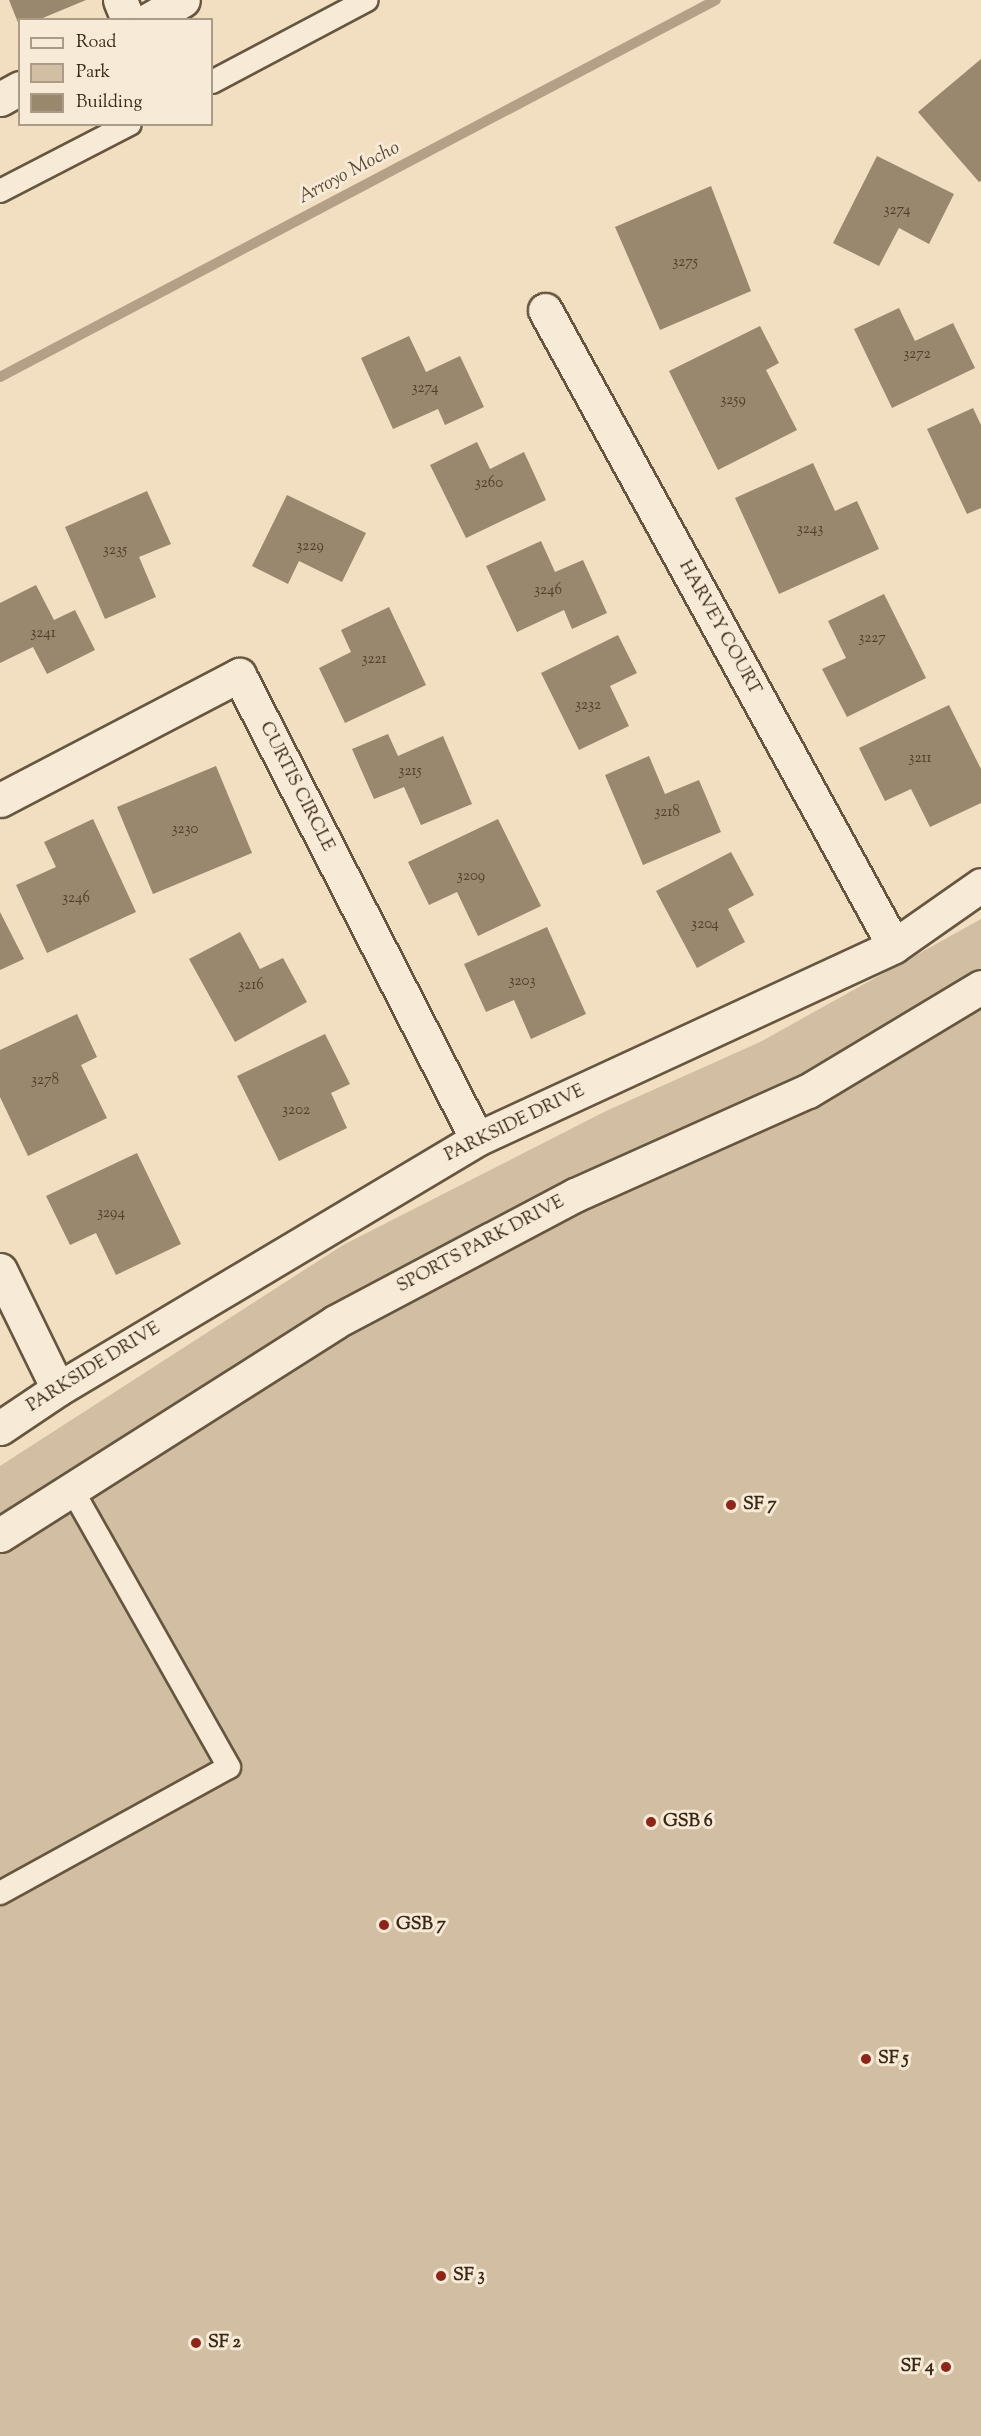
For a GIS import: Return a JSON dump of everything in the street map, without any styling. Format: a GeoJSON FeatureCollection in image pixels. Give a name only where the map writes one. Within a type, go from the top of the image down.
{"type":"FeatureCollection","features":[{"type":"Feature","properties":{"kind":"street"},"geometry":{"type":"LineString","coordinates":[[120,0],[127,18]]}},
{"type":"Feature","properties":{"kind":"street"},"geometry":{"type":"LineString","coordinates":[[152,18],[183,0]]}},
{"type":"Feature","properties":{"kind":"street"},"geometry":{"type":"LineString","coordinates":[[0,99],[18,89]]}},
{"type":"Feature","properties":{"kind":"street","name":"HARVEY COURT"},"geometry":{"type":"LineString","coordinates":[[544,310],[894,946]]}},
{"type":"Feature","properties":{"kind":"street","name":"CURTIS CIRCLE"},"geometry":{"type":"LineString","coordinates":[[0,800],[239,675],[477,1140]]}},
{"type":"Feature","properties":{"kind":"street","name":"PARKSIDE DRIVE"},"geometry":{"type":"LineString","coordinates":[[0,1428],[58,1389],[477,1140],[894,946],[981,885]]}},
{"type":"Feature","properties":{"kind":"street","name":"SPORTS PARK DRIVE"},"geometry":{"type":"LineString","coordinates":[[0,1535],[335,1322],[575,1195],[808,1091],[981,987]]}},
{"type":"Feature","properties":{"kind":"street"},"geometry":{"type":"LineString","coordinates":[[0,1270],[58,1389]]}},
{"type":"Feature","properties":{"kind":"lane"},"geometry":{"type":"LineString","coordinates":[[213,81],[367,0]]}},
{"type":"Feature","properties":{"kind":"lane"},"geometry":{"type":"LineString","coordinates":[[0,191],[126,126]]}},
{"type":"Feature","properties":{"kind":"lane"},"geometry":{"type":"LineString","coordinates":[[0,1893],[229,1767],[72,1490]]}},
{"type":"Feature","properties":{"kind":"green space"},"geometry":{"type":"Polygon","coordinates":[[[981,919],[981,2436],[0,2436],[0,1466],[343,1245],[606,1111],[760,1042],[981,919]]]}},
{"type":"Feature","properties":{"kind":"building"},"geometry":{"type":"Polygon","coordinates":[[[9,0],[86,0],[43,18],[18,18],[18,22],[9,0]]]}},
{"type":"Feature","properties":{"kind":"building"},"geometry":{"type":"Polygon","coordinates":[[[981,59],[981,181],[979,182],[918,112],[981,59]]]}},
{"type":"Feature","properties":{"kind":"building"},"geometry":{"type":"Polygon","coordinates":[[[877,156],[954,194],[929,244],[899,228],[879,266],[833,243],[877,156]]]}},
{"type":"Feature","properties":{"kind":"building"},"geometry":{"type":"Polygon","coordinates":[[[711,186],[751,291],[660,330],[615,227],[711,186]]]}},
{"type":"Feature","properties":{"kind":"building"},"geometry":{"type":"Polygon","coordinates":[[[899,308],[915,341],[953,323],[975,368],[892,408],[854,329],[899,308]]]}},
{"type":"Feature","properties":{"kind":"building"},"geometry":{"type":"Polygon","coordinates":[[[760,326],[779,363],[766,370],[797,430],[718,470],[669,371],[760,326]]]}},
{"type":"Feature","properties":{"kind":"building"},"geometry":{"type":"Polygon","coordinates":[[[409,336],[426,372],[460,356],[484,407],[445,425],[438,409],[393,429],[361,358],[409,336]]]}},
{"type":"Feature","properties":{"kind":"building"},"geometry":{"type":"Polygon","coordinates":[[[973,408],[981,425],[981,508],[967,514],[927,429],[973,408]]]}},
{"type":"Feature","properties":{"kind":"building"},"geometry":{"type":"Polygon","coordinates":[[[477,442],[490,469],[524,452],[546,500],[466,538],[430,465],[477,442]]]}},
{"type":"Feature","properties":{"kind":"building"},"geometry":{"type":"Polygon","coordinates":[[[813,463],[835,511],[857,501],[879,549],[779,594],[735,498],[813,463]]]}},
{"type":"Feature","properties":{"kind":"building"},"geometry":{"type":"Polygon","coordinates":[[[147,491],[171,544],[139,557],[156,597],[105,619],[65,527],[147,491]]]}},
{"type":"Feature","properties":{"kind":"building"},"geometry":{"type":"Polygon","coordinates":[[[287,495],[366,533],[342,582],[299,561],[288,584],[252,566],[287,495]]]}},
{"type":"Feature","properties":{"kind":"building"},"geometry":{"type":"Polygon","coordinates":[[[541,541],[555,572],[583,560],[607,613],[572,629],[564,610],[517,632],[486,566],[541,541]]]}},
{"type":"Feature","properties":{"kind":"building"},"geometry":{"type":"Polygon","coordinates":[[[36,585],[54,620],[75,610],[95,650],[47,674],[33,647],[0,663],[0,603],[36,585]]]}},
{"type":"Feature","properties":{"kind":"building"},"geometry":{"type":"Polygon","coordinates":[[[884,594],[926,678],[847,717],[822,669],[846,658],[828,621],[884,594]]]}},
{"type":"Feature","properties":{"kind":"building"},"geometry":{"type":"Polygon","coordinates":[[[389,607],[426,685],[345,723],[319,668],[351,652],[341,630],[389,607]]]}},
{"type":"Feature","properties":{"kind":"building"},"geometry":{"type":"Polygon","coordinates":[[[618,635],[637,673],[610,686],[629,726],[579,750],[541,673],[618,635]]]}},
{"type":"Feature","properties":{"kind":"building"},"geometry":{"type":"Polygon","coordinates":[[[949,705],[981,769],[981,803],[930,827],[911,789],[885,801],[859,748],[949,705]]]}},
{"type":"Feature","properties":{"kind":"building"},"geometry":{"type":"Polygon","coordinates":[[[388,734],[398,756],[443,736],[472,804],[421,825],[404,787],[374,799],[352,749],[388,734]]]}},
{"type":"Feature","properties":{"kind":"building"},"geometry":{"type":"Polygon","coordinates":[[[649,756],[665,794],[699,780],[721,832],[643,865],[605,775],[649,756]]]}},
{"type":"Feature","properties":{"kind":"building"},"geometry":{"type":"Polygon","coordinates":[[[216,766],[252,853],[153,894],[117,807],[216,766]]]}},
{"type":"Feature","properties":{"kind":"building"},"geometry":{"type":"Polygon","coordinates":[[[93,819],[136,912],[47,953],[16,885],[56,867],[44,842],[93,819]]]}},
{"type":"Feature","properties":{"kind":"building"},"geometry":{"type":"Polygon","coordinates":[[[498,819],[541,906],[478,936],[457,892],[429,905],[408,862],[498,819]]]}},
{"type":"Feature","properties":{"kind":"building"},"geometry":{"type":"Polygon","coordinates":[[[731,852],[754,895],[728,909],[745,942],[697,968],[656,891],[731,852]]]}},
{"type":"Feature","properties":{"kind":"building"},"geometry":{"type":"Polygon","coordinates":[[[0,912],[24,959],[0,970],[0,912]]]}},
{"type":"Feature","properties":{"kind":"building"},"geometry":{"type":"Polygon","coordinates":[[[547,927],[586,1014],[531,1039],[514,1000],[486,1012],[464,964],[547,927]]]}},
{"type":"Feature","properties":{"kind":"building"},"geometry":{"type":"Polygon","coordinates":[[[240,932],[260,969],[283,958],[307,1002],[235,1042],[189,959],[240,932]]]}},
{"type":"Feature","properties":{"kind":"building"},"geometry":{"type":"Polygon","coordinates":[[[77,1014],[97,1057],[81,1065],[107,1118],[28,1156],[0,1097],[0,1050],[77,1014]]]}},
{"type":"Feature","properties":{"kind":"building"},"geometry":{"type":"Polygon","coordinates":[[[325,1034],[350,1084],[331,1093],[347,1128],[279,1161],[237,1076],[325,1034]]]}},
{"type":"Feature","properties":{"kind":"building"},"geometry":{"type":"Polygon","coordinates":[[[137,1153],[181,1244],[116,1275],[96,1233],[70,1245],[46,1196],[137,1153]]]}},
{"type":"Feature","properties":{"kind":"waterway","name":"Arroyo Mocho"},"geometry":{"type":"LineString","coordinates":[[0,377],[716,0]]}},
{"type":"Feature","properties":{"kind":"place","name":"SF 7"},"geometry":{"type":"Point","coordinates":[731,1505]}},
{"type":"Feature","properties":{"kind":"place","name":"GSB 6"},"geometry":{"type":"Point","coordinates":[651,1822]}},
{"type":"Feature","properties":{"kind":"place","name":"GSB 7"},"geometry":{"type":"Point","coordinates":[384,1925]}},
{"type":"Feature","properties":{"kind":"place","name":"SF 5"},"geometry":{"type":"Point","coordinates":[866,2059]}},
{"type":"Feature","properties":{"kind":"place","name":"SF 3"},"geometry":{"type":"Point","coordinates":[441,2276]}},
{"type":"Feature","properties":{"kind":"place","name":"SF 2"},"geometry":{"type":"Point","coordinates":[196,2343]}},
{"type":"Feature","properties":{"kind":"place","name":"SF 4"},"geometry":{"type":"Point","coordinates":[946,2367]}}]}
